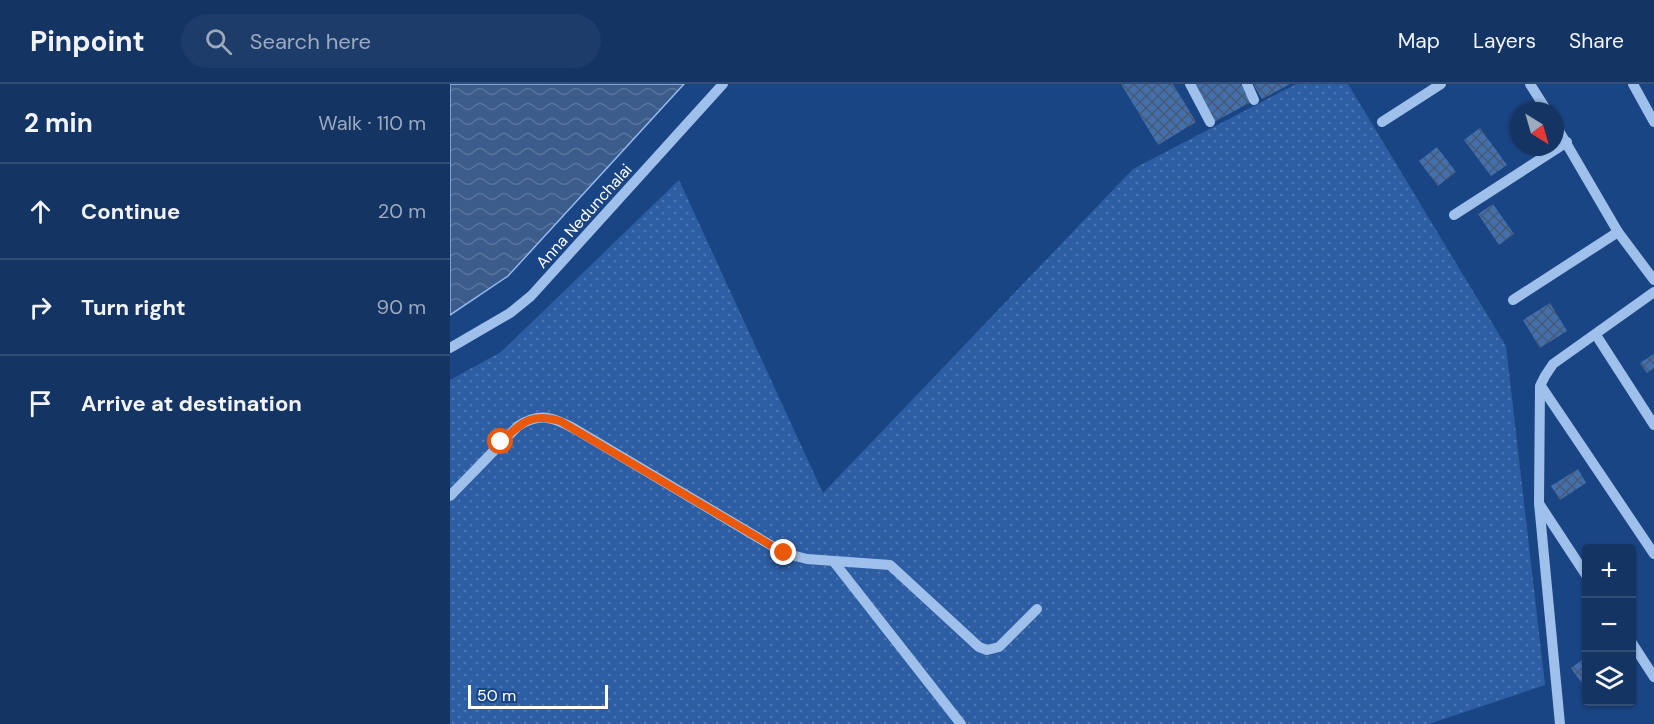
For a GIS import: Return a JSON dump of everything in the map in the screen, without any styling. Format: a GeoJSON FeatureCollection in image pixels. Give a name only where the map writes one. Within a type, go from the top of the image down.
{"type":"FeatureCollection","features":[{"type":"Feature","properties":{"kind":"street","name":"Anna Nedunchalai"},"geometry":{"type":"LineString","coordinates":[[450,348],[510,313],[531,296],[723,84]]}},
{"type":"Feature","properties":{"kind":"street"},"geometry":{"type":"LineString","coordinates":[[1190,84],[1210,122]]}},
{"type":"Feature","properties":{"kind":"street"},"geometry":{"type":"LineString","coordinates":[[1247,84],[1254,100]]}},
{"type":"Feature","properties":{"kind":"street"},"geometry":{"type":"LineString","coordinates":[[1382,122],[1441,84]]}},
{"type":"Feature","properties":{"kind":"street"},"geometry":{"type":"LineString","coordinates":[[1530,84],[1541,102]]}},
{"type":"Feature","properties":{"kind":"street"},"geometry":{"type":"LineString","coordinates":[[1633,84],[1654,122]]}},
{"type":"Feature","properties":{"kind":"street"},"geometry":{"type":"LineString","coordinates":[[1564,138],[1618,231],[1654,280]]}},
{"type":"Feature","properties":{"kind":"street"},"geometry":{"type":"LineString","coordinates":[[1454,215],[1567,142]]}},
{"type":"Feature","properties":{"kind":"street"},"geometry":{"type":"LineString","coordinates":[[1513,300],[1618,231]]}},
{"type":"Feature","properties":{"kind":"street"},"geometry":{"type":"LineString","coordinates":[[1560,724],[1539,503],[1540,386],[1553,364],[1654,292]]}},
{"type":"Feature","properties":{"kind":"street"},"geometry":{"type":"LineString","coordinates":[[1596,335],[1654,425]]}},
{"type":"Feature","properties":{"kind":"street"},"geometry":{"type":"LineString","coordinates":[[1540,386],[1654,554]]}},
{"type":"Feature","properties":{"kind":"street"},"geometry":{"type":"LineString","coordinates":[[450,496],[518,426],[538,417],[549,418],[575,429],[784,553],[807,559],[890,565],[979,647],[987,650],[999,647],[1037,609]]}},
{"type":"Feature","properties":{"kind":"street"},"geometry":{"type":"LineString","coordinates":[[1539,503],[1582,568]]}},
{"type":"Feature","properties":{"kind":"street"},"geometry":{"type":"LineString","coordinates":[[834,562],[961,724]]}},
{"type":"Feature","properties":{"kind":"street"},"geometry":{"type":"LineString","coordinates":[[1636,649],[1654,677]]}},
{"type":"Feature","properties":{"kind":"shaded area"},"geometry":{"type":"Polygon","coordinates":[[[1296,84],[1348,84],[1506,346],[1545,685],[1429,724],[450,724],[450,380],[501,352],[679,180],[823,493],[1133,169],[1296,84]]]}},
{"type":"Feature","properties":{"kind":"water"},"geometry":{"type":"Polygon","coordinates":[[[450,84],[684,84],[508,276],[450,315],[450,84]]]}},
{"type":"Feature","properties":{"kind":"building"},"geometry":{"type":"Polygon","coordinates":[[[1121,84],[1173,84],[1196,122],[1158,145],[1121,84]]]}},
{"type":"Feature","properties":{"kind":"building"},"geometry":{"type":"Polygon","coordinates":[[[1194,84],[1242,84],[1251,102],[1214,122],[1194,84]]]}},
{"type":"Feature","properties":{"kind":"building"},"geometry":{"type":"Polygon","coordinates":[[[1253,84],[1290,84],[1262,99],[1253,84]]]}},
{"type":"Feature","properties":{"kind":"building"},"geometry":{"type":"Polygon","coordinates":[[[1480,128],[1507,165],[1491,176],[1464,140],[1480,128]]]}},
{"type":"Feature","properties":{"kind":"building"},"geometry":{"type":"Polygon","coordinates":[[[1437,147],[1456,172],[1438,186],[1419,161],[1437,147]]]}},
{"type":"Feature","properties":{"kind":"building"},"geometry":{"type":"Polygon","coordinates":[[[1493,204],[1514,234],[1499,245],[1478,214],[1493,204]]]}},
{"type":"Feature","properties":{"kind":"building"},"geometry":{"type":"Polygon","coordinates":[[[1550,303],[1567,331],[1540,348],[1523,320],[1550,303]]]}},
{"type":"Feature","properties":{"kind":"building"},"geometry":{"type":"Polygon","coordinates":[[[1654,354],[1654,368],[1647,373],[1640,363],[1654,354]]]}},
{"type":"Feature","properties":{"kind":"building"},"geometry":{"type":"Polygon","coordinates":[[[1578,469],[1586,483],[1560,500],[1551,486],[1578,469]]]}},
{"type":"Feature","properties":{"kind":"building"},"geometry":{"type":"Polygon","coordinates":[[[1582,660],[1581,682],[1571,668],[1582,660]]]}},
{"type":"Feature","properties":{"kind":"route"},"geometry":{"type":"LineString","coordinates":[[501,442],[528,420],[538,417],[560,421],[784,553]]}}]}
